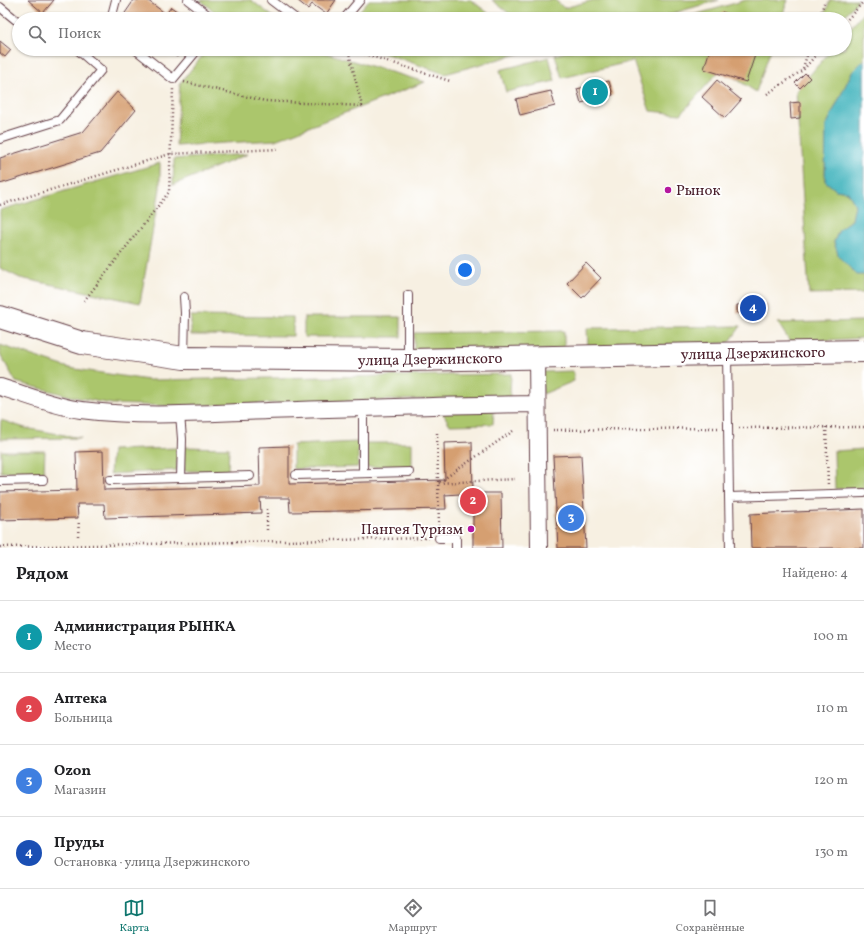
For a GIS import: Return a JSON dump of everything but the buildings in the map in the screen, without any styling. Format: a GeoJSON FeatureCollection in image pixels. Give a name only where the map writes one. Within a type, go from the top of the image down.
{"type":"FeatureCollection","features":[{"type":"Feature","properties":{"kind":"street","name":"улица Дзержинского"},"geometry":{"type":"LineString","coordinates":[[0,317],[82,343],[184,358],[408,360],[864,350]]}},
{"type":"Feature","properties":{"kind":"street"},"geometry":{"type":"LineString","coordinates":[[537,358],[539,548]]}},
{"type":"Feature","properties":{"kind":"street"},"geometry":{"type":"LineString","coordinates":[[0,387],[80,410],[117,414],[180,414],[537,404]]}},
{"type":"Feature","properties":{"kind":"lane"},"geometry":{"type":"LineString","coordinates":[[113,12],[116,0]]}},
{"type":"Feature","properties":{"kind":"lane"},"geometry":{"type":"LineString","coordinates":[[188,0],[204,12]]}},
{"type":"Feature","properties":{"kind":"lane"},"geometry":{"type":"LineString","coordinates":[[271,0],[287,12]]}},
{"type":"Feature","properties":{"kind":"lane"},"geometry":{"type":"LineString","coordinates":[[350,12],[360,0]]}},
{"type":"Feature","properties":{"kind":"lane"},"geometry":{"type":"LineString","coordinates":[[0,7],[12,17]]}},
{"type":"Feature","properties":{"kind":"lane"},"geometry":{"type":"LineString","coordinates":[[0,139],[60,120],[101,70],[85,56]]}},
{"type":"Feature","properties":{"kind":"lane"},"geometry":{"type":"LineString","coordinates":[[144,56],[173,80],[192,56]]}},
{"type":"Feature","properties":{"kind":"lane"},"geometry":{"type":"LineString","coordinates":[[408,295],[408,360]]}},
{"type":"Feature","properties":{"kind":"lane"},"geometry":{"type":"LineString","coordinates":[[184,297],[184,358]]}},
{"type":"Feature","properties":{"kind":"lane"},"geometry":{"type":"LineString","coordinates":[[727,353],[730,548]]}},
{"type":"Feature","properties":{"kind":"lane"},"geometry":{"type":"LineString","coordinates":[[362,473],[363,408]]}},
{"type":"Feature","properties":{"kind":"lane"},"geometry":{"type":"LineString","coordinates":[[180,414],[182,439],[181,478]]}},
{"type":"Feature","properties":{"kind":"lane"},"geometry":{"type":"LineString","coordinates":[[296,476],[409,472]]}},
{"type":"Feature","properties":{"kind":"lane"},"geometry":{"type":"LineString","coordinates":[[110,480],[250,476]]}},
{"type":"Feature","properties":{"kind":"lane"},"geometry":{"type":"LineString","coordinates":[[0,481],[43,480]]}},
{"type":"Feature","properties":{"kind":"lane"},"geometry":{"type":"LineString","coordinates":[[729,497],[864,493]]}},
{"type":"Feature","properties":{"kind":"lane"},"geometry":{"type":"LineString","coordinates":[[439,538],[456,538],[456,548]]}},
{"type":"Feature","properties":{"kind":"path"},"geometry":{"type":"LineString","coordinates":[[821,12],[825,0]]}},
{"type":"Feature","properties":{"kind":"path"},"geometry":{"type":"LineString","coordinates":[[852,14],[864,1]]}},
{"type":"Feature","properties":{"kind":"path"},"geometry":{"type":"LineString","coordinates":[[84,301],[169,192],[173,80],[265,101],[362,106],[350,56]]}},
{"type":"Feature","properties":{"kind":"path"},"geometry":{"type":"LineString","coordinates":[[370,56],[450,81]]}},
{"type":"Feature","properties":{"kind":"path"},"geometry":{"type":"LineString","coordinates":[[802,70],[807,56]]}},
{"type":"Feature","properties":{"kind":"path"},"geometry":{"type":"LineString","coordinates":[[767,94],[802,70],[815,56]]}},
{"type":"Feature","properties":{"kind":"path"},"geometry":{"type":"LineString","coordinates":[[0,204],[170,154],[279,148]]}},
{"type":"Feature","properties":{"kind":"path"},"geometry":{"type":"LineString","coordinates":[[826,427],[828,494]]}},
{"type":"Feature","properties":{"kind":"path"},"geometry":{"type":"LineString","coordinates":[[550,430],[864,427]]}},
{"type":"Feature","properties":{"kind":"path"},"geometry":{"type":"LineString","coordinates":[[438,483],[513,431]]}},
{"type":"Feature","properties":{"kind":"path"},"geometry":{"type":"LineString","coordinates":[[0,547],[439,538],[437,433]]}},
{"type":"Feature","properties":{"kind":"path"},"geometry":{"type":"LineString","coordinates":[[438,483],[514,479]]}},
{"type":"Feature","properties":{"kind":"path"},"geometry":{"type":"LineString","coordinates":[[267,509],[267,530]]}},
{"type":"Feature","properties":{"kind":"path"},"geometry":{"type":"LineString","coordinates":[[78,536],[79,520]]}},
{"type":"Feature","properties":{"kind":"green space"},"geometry":{"type":"Polygon","coordinates":[[[200,0],[251,0],[267,12],[215,12],[200,0]]]}},
{"type":"Feature","properties":{"kind":"green space"},"geometry":{"type":"Polygon","coordinates":[[[369,0],[471,0],[487,12],[358,12],[369,0]]]}},
{"type":"Feature","properties":{"kind":"green space"},"geometry":{"type":"Polygon","coordinates":[[[492,0],[555,0],[564,8],[594,0],[719,0],[677,12],[507,12],[492,0]]]}},
{"type":"Feature","properties":{"kind":"green space"},"geometry":{"type":"Polygon","coordinates":[[[746,0],[788,0],[784,12],[704,12],[746,0]]]}},
{"type":"Feature","properties":{"kind":"green space"},"geometry":{"type":"Polygon","coordinates":[[[830,0],[858,0],[848,12],[826,12],[830,0]]]}},
{"type":"Feature","properties":{"kind":"green space"},"geometry":{"type":"Polygon","coordinates":[[[864,12],[864,60],[852,72],[826,126],[825,181],[836,190],[848,192],[855,205],[852,220],[839,230],[834,242],[839,257],[857,274],[864,275],[864,293],[809,294],[796,91],[826,56],[852,56],[852,26],[864,12]]]}},
{"type":"Feature","properties":{"kind":"green space"},"geometry":{"type":"Polygon","coordinates":[[[202,56],[336,56],[425,82],[275,140],[176,146],[180,83],[202,56]]]}},
{"type":"Feature","properties":{"kind":"green space"},"geometry":{"type":"Polygon","coordinates":[[[392,56],[511,56],[445,74],[392,56]]]}},
{"type":"Feature","properties":{"kind":"green space"},"geometry":{"type":"Polygon","coordinates":[[[555,56],[769,56],[756,92],[721,69],[681,114],[650,111],[633,61],[562,78],[555,56]]]}},
{"type":"Feature","properties":{"kind":"green space"},"geometry":{"type":"Polygon","coordinates":[[[549,57],[555,81],[506,92],[500,70],[549,57]]]}},
{"type":"Feature","properties":{"kind":"green space"},"geometry":{"type":"Polygon","coordinates":[[[248,154],[173,185],[174,159],[248,154]]]}},
{"type":"Feature","properties":{"kind":"green space"},"geometry":{"type":"Polygon","coordinates":[[[160,163],[160,188],[140,303],[20,278],[0,268],[0,210],[160,163]]]}},
{"type":"Feature","properties":{"kind":"green space"},"geometry":{"type":"Polygon","coordinates":[[[191,316],[293,317],[293,336],[191,335],[191,316]]]}},
{"type":"Feature","properties":{"kind":"green space"},"geometry":{"type":"Polygon","coordinates":[[[304,317],[401,317],[401,337],[304,337],[304,317]]]}},
{"type":"Feature","properties":{"kind":"green space"},"geometry":{"type":"Polygon","coordinates":[[[864,321],[864,338],[790,342],[778,323],[864,321]]]}},
{"type":"Feature","properties":{"kind":"green space"},"geometry":{"type":"Polygon","coordinates":[[[741,326],[729,343],[588,348],[587,328],[741,326]]]}},
{"type":"Feature","properties":{"kind":"green space"},"geometry":{"type":"Polygon","coordinates":[[[564,331],[564,350],[414,352],[414,333],[564,331]]]}},
{"type":"Feature","properties":{"kind":"green space"},"geometry":{"type":"Polygon","coordinates":[[[0,345],[69,368],[148,380],[511,374],[510,397],[169,406],[112,404],[74,397],[16,382],[0,354],[0,345]]]}},
{"type":"Feature","properties":{"kind":"green space"},"geometry":{"type":"Polygon","coordinates":[[[573,371],[574,381],[543,394],[541,372],[573,371]]]}},
{"type":"Feature","properties":{"kind":"green space"},"geometry":{"type":"Polygon","coordinates":[[[441,410],[494,410],[493,424],[450,425],[441,410]]]}},
{"type":"Feature","properties":{"kind":"green space"},"geometry":{"type":"Polygon","coordinates":[[[1,420],[25,428],[81,438],[0,439],[1,420]]]}},
{"type":"Feature","properties":{"kind":"green space"},"geometry":{"type":"Polygon","coordinates":[[[358,442],[358,467],[293,469],[293,445],[358,442]]]}},
{"type":"Feature","properties":{"kind":"green space"},"geometry":{"type":"Polygon","coordinates":[[[365,443],[412,443],[412,467],[365,467],[365,443]]]}},
{"type":"Feature","properties":{"kind":"green space"},"geometry":{"type":"Polygon","coordinates":[[[184,447],[229,448],[228,471],[184,471],[184,447]]]}},
{"type":"Feature","properties":{"kind":"green space"},"geometry":{"type":"Polygon","coordinates":[[[177,448],[177,470],[110,474],[112,450],[177,448]]]}},
{"type":"Feature","properties":{"kind":"green space"},"geometry":{"type":"Polygon","coordinates":[[[864,449],[864,488],[835,489],[834,451],[864,449]]]}},
{"type":"Feature","properties":{"kind":"green space"},"geometry":{"type":"Polygon","coordinates":[[[1,451],[45,451],[44,472],[1,472],[1,451]]]}},
{"type":"Feature","properties":{"kind":"water"},"geometry":{"type":"Polygon","coordinates":[[[864,60],[864,275],[857,275],[839,257],[834,242],[839,230],[852,220],[855,205],[848,192],[836,190],[825,181],[826,126],[852,72],[864,60]]]}},
{"type":"Feature","properties":{"kind":"place","name":"Администрация РЫНКА"},"geometry":{"type":"Point","coordinates":[595,92]}},
{"type":"Feature","properties":{"kind":"place","name":"Рынок"},"geometry":{"type":"Point","coordinates":[668,190]}},
{"type":"Feature","properties":{"kind":"place","name":"Пруды"},"geometry":{"type":"Point","coordinates":[753,308]}},
{"type":"Feature","properties":{"kind":"place","name":"Аптека"},"geometry":{"type":"Point","coordinates":[473,501]}},
{"type":"Feature","properties":{"kind":"place","name":"Ozon"},"geometry":{"type":"Point","coordinates":[571,518]}},
{"type":"Feature","properties":{"kind":"place","name":"Пангея Туризм"},"geometry":{"type":"Point","coordinates":[471,529]}}]}
